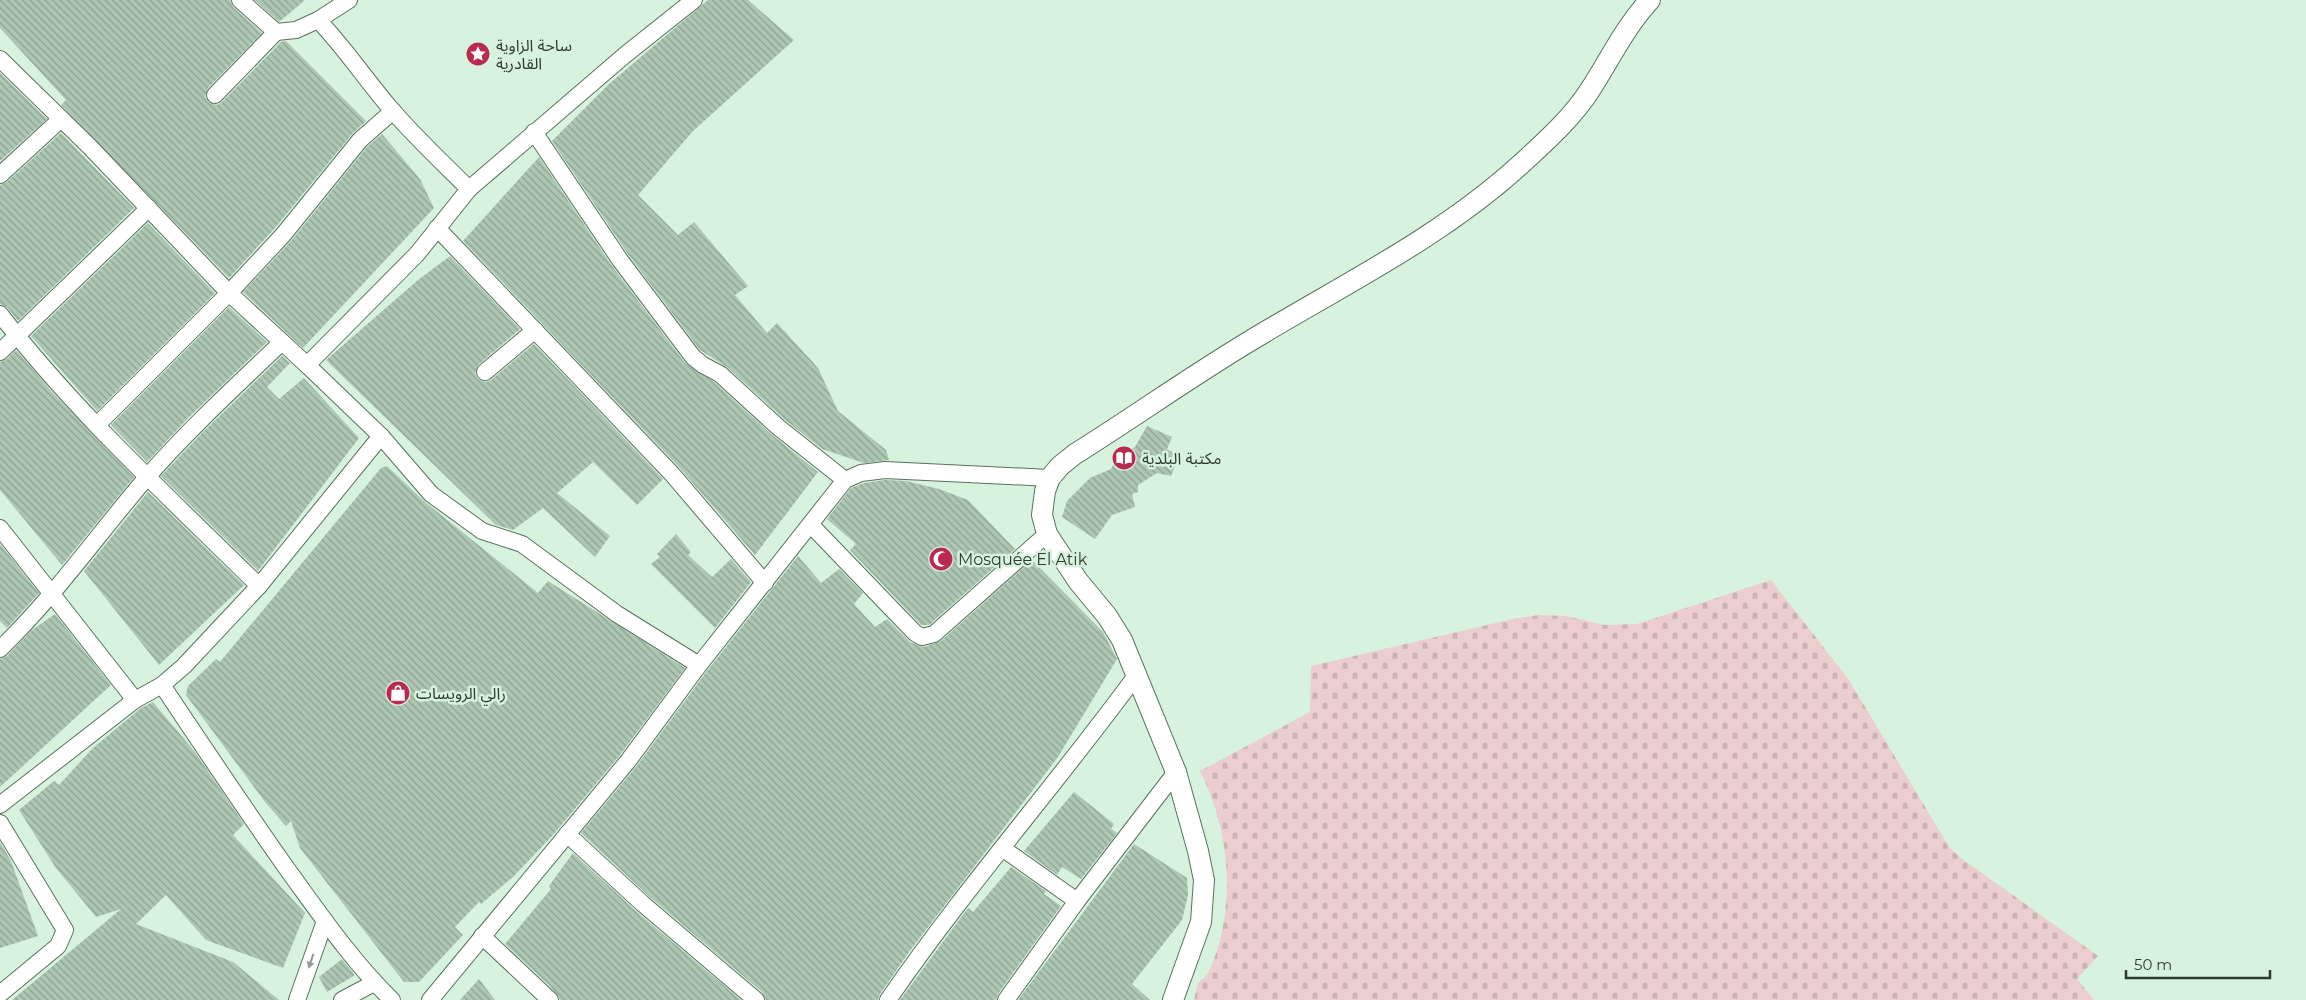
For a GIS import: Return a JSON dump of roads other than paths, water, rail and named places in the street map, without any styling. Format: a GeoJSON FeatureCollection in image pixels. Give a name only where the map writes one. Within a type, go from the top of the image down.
{"type":"FeatureCollection","features":[{"type":"Feature","properties":{"kind":"street"},"geometry":{"type":"LineString","coordinates":[[240,0],[276,32]]}},
{"type":"Feature","properties":{"kind":"street"},"geometry":{"type":"LineString","coordinates":[[215,95],[276,32],[296,30],[318,20],[349,0]]}},
{"type":"Feature","properties":{"kind":"street"},"geometry":{"type":"LineString","coordinates":[[307,364],[417,254],[469,189],[534,132],[694,0]]}},
{"type":"Feature","properties":{"kind":"street"},"geometry":{"type":"LineString","coordinates":[[1173,1000],[1201,922],[1204,903],[1204,880],[1198,851],[1176,772],[1135,677],[1122,640],[1112,624],[1078,581],[1047,534],[1042,515],[1042,502],[1050,478],[1060,466],[1075,454],[1180,385],[1251,340],[1371,271],[1466,210],[1521,164],[1569,117],[1589,92],[1631,20],[1650,0]]}},
{"type":"Feature","properties":{"kind":"street"},"geometry":{"type":"LineString","coordinates":[[318,20],[340,42],[353,64],[392,111],[469,189]]}},
{"type":"Feature","properties":{"kind":"street"},"geometry":{"type":"LineString","coordinates":[[0,59],[149,208],[230,293],[381,436],[431,494],[482,531],[522,544],[617,614],[699,665]]}},
{"type":"Feature","properties":{"kind":"street"},"geometry":{"type":"LineString","coordinates":[[97,425],[230,293],[283,235],[360,140],[392,111]]}},
{"type":"Feature","properties":{"kind":"street"},"geometry":{"type":"LineString","coordinates":[[0,175],[61,119]]}},
{"type":"Feature","properties":{"kind":"street"},"geometry":{"type":"LineString","coordinates":[[534,132],[620,260],[692,357],[703,366],[720,374],[778,427],[845,480]]}},
{"type":"Feature","properties":{"kind":"street"},"geometry":{"type":"LineString","coordinates":[[0,352],[149,208]]}},
{"type":"Feature","properties":{"kind":"street"},"geometry":{"type":"LineString","coordinates":[[437,228],[672,474],[765,583]]}},
{"type":"Feature","properties":{"kind":"street"},"geometry":{"type":"LineString","coordinates":[[0,314],[17,336],[97,425],[259,586]]}},
{"type":"Feature","properties":{"kind":"street"},"geometry":{"type":"LineString","coordinates":[[485,372],[535,330]]}},
{"type":"Feature","properties":{"kind":"street"},"geometry":{"type":"LineString","coordinates":[[0,649],[53,593],[148,476],[200,421],[282,342]]}},
{"type":"Feature","properties":{"kind":"street"},"geometry":{"type":"LineString","coordinates":[[2,801],[135,700],[162,685],[184,666],[259,586],[381,436]]}},
{"type":"Feature","properties":{"kind":"street"},"geometry":{"type":"LineString","coordinates":[[430,1000],[628,761],[699,665],[845,480],[861,473],[885,470],[1050,478]]}},
{"type":"Feature","properties":{"kind":"street"},"geometry":{"type":"LineString","coordinates":[[811,525],[915,633],[922,637],[934,634],[1047,534]]}},
{"type":"Feature","properties":{"kind":"street"},"geometry":{"type":"LineString","coordinates":[[0,528],[53,593],[135,700]]}},
{"type":"Feature","properties":{"kind":"street"},"geometry":{"type":"LineString","coordinates":[[888,1000],[1002,848],[1080,753],[1135,677]]}},
{"type":"Feature","properties":{"kind":"street"},"geometry":{"type":"LineString","coordinates":[[162,685],[246,811],[325,921],[374,983],[392,1000]]}},
{"type":"Feature","properties":{"kind":"street"},"geometry":{"type":"LineString","coordinates":[[1006,1000],[1077,901],[1176,772]]}},
{"type":"Feature","properties":{"kind":"street"},"geometry":{"type":"LineString","coordinates":[[0,823],[65,930],[58,946],[0,994]]}},
{"type":"Feature","properties":{"kind":"street"},"geometry":{"type":"LineString","coordinates":[[567,834],[643,904],[756,1000]]}},
{"type":"Feature","properties":{"kind":"street"},"geometry":{"type":"LineString","coordinates":[[1002,848],[1077,901]]}},
{"type":"Feature","properties":{"kind":"street"},"geometry":{"type":"LineString","coordinates":[[297,1000],[325,921]]}},
{"type":"Feature","properties":{"kind":"street"},"geometry":{"type":"LineString","coordinates":[[482,936],[550,1000]]}},
{"type":"Feature","properties":{"kind":"street"},"geometry":{"type":"LineString","coordinates":[[342,1000],[374,983]]}},
{"type":"Feature","properties":{"kind":"place","name":"ساحة الزاوية القادرية"},"geometry":{"type":"Point","coordinates":[478,54]}},
{"type":"Feature","properties":{"kind":"place","name":"مكتبة البلدية"},"geometry":{"type":"Point","coordinates":[1124,458]}},
{"type":"Feature","properties":{"kind":"place","name":"Mosquée El Atik"},"geometry":{"type":"Point","coordinates":[941,559]}},
{"type":"Feature","properties":{"kind":"place","name":"رالي الرويسات"},"geometry":{"type":"Point","coordinates":[398,693]}}]}
